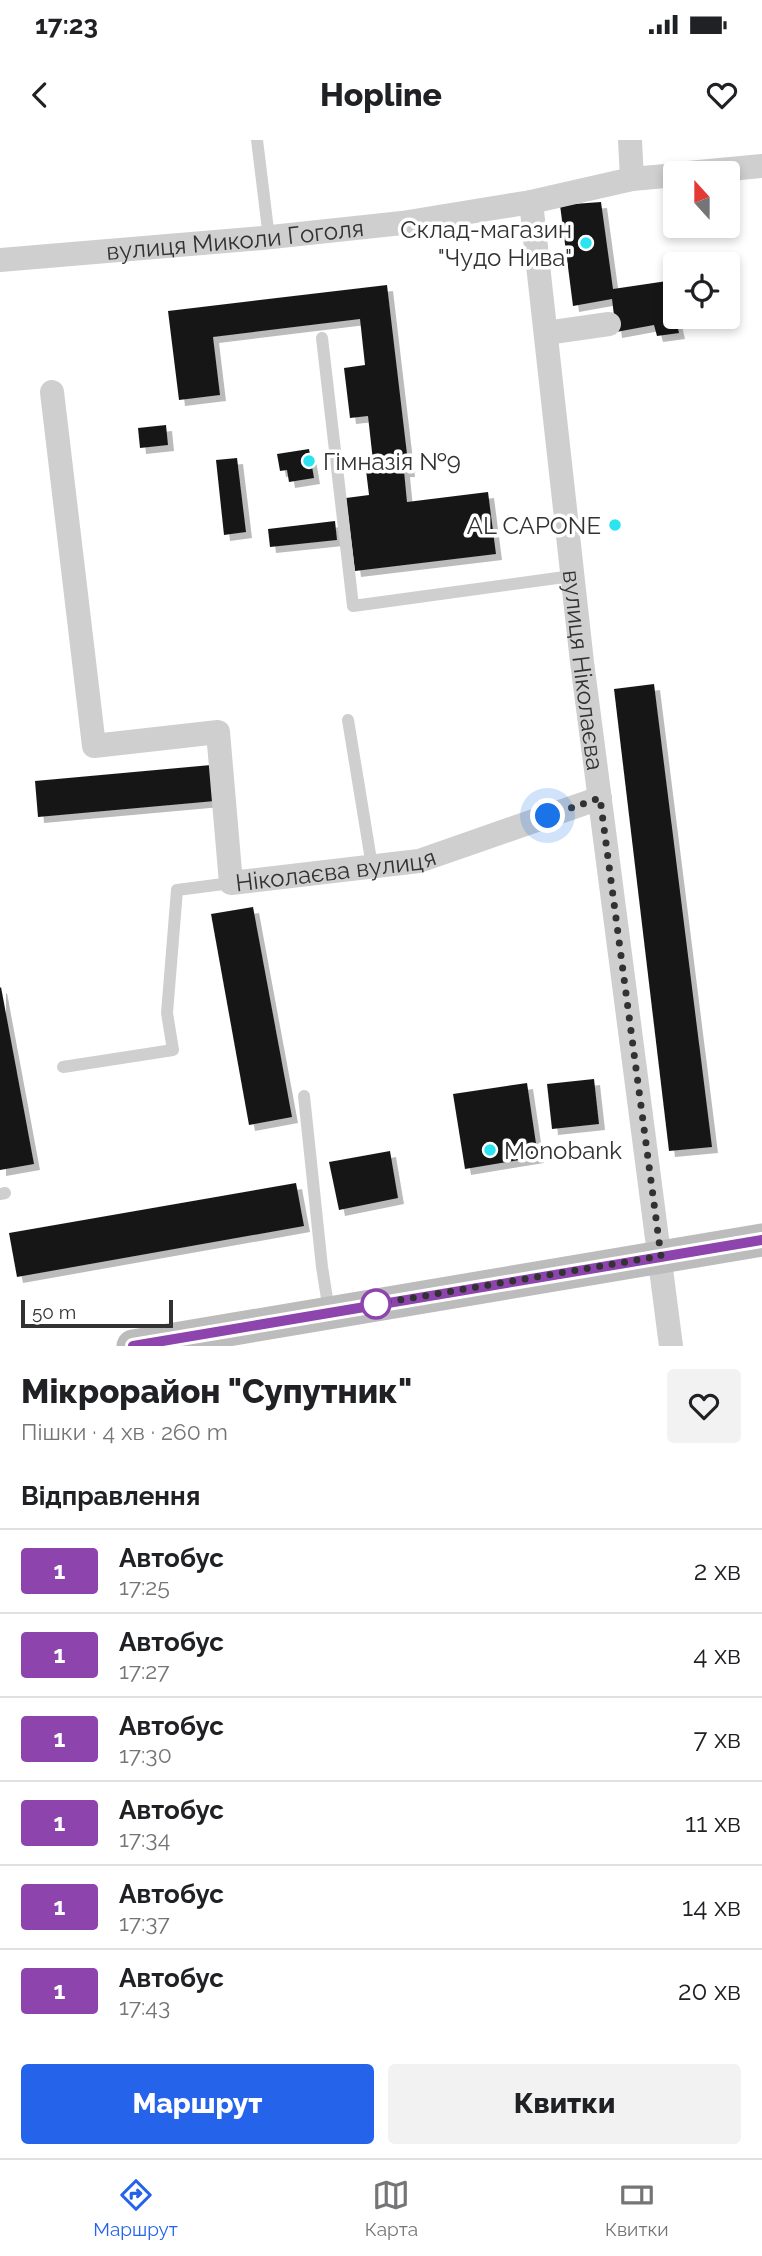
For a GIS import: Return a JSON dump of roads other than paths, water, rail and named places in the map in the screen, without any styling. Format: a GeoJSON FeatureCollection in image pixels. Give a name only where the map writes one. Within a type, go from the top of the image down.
{"type":"FeatureCollection","features":[{"type":"Feature","properties":{"kind":"main road"},"geometry":{"type":"LineString","coordinates":[[133,1346],[762,1240]]}},
{"type":"Feature","properties":{"kind":"street"},"geometry":{"type":"LineString","coordinates":[[630,140],[632,179]]}},
{"type":"Feature","properties":{"kind":"street"},"geometry":{"type":"LineString","coordinates":[[740,168],[762,166]]}},
{"type":"Feature","properties":{"kind":"street","name":"вулиця Миколи Гоголя"},"geometry":{"type":"LineString","coordinates":[[0,260],[269,238],[402,223],[531,202],[632,179],[663,175]]}},
{"type":"Feature","properties":{"kind":"street","name":"вулиця Ніколаєва"},"geometry":{"type":"LineString","coordinates":[[531,202],[572,576],[671,1346]]}},
{"type":"Feature","properties":{"kind":"street"},"geometry":{"type":"LineString","coordinates":[[546,333],[609,324]]}},
{"type":"Feature","properties":{"kind":"street","name":"Ніколаєва вулиця"},"geometry":{"type":"LineString","coordinates":[[52,392],[94,746],[218,732],[231,883],[419,861],[600,798]]}},
{"type":"Feature","properties":{"kind":"lane"},"geometry":{"type":"LineString","coordinates":[[257,140],[269,238]]}},
{"type":"Feature","properties":{"kind":"lane"},"geometry":{"type":"LineString","coordinates":[[322,338],[353,606],[572,576]]}},
{"type":"Feature","properties":{"kind":"lane"},"geometry":{"type":"LineString","coordinates":[[348,720],[372,866]]}},
{"type":"Feature","properties":{"kind":"lane"},"geometry":{"type":"LineString","coordinates":[[63,1067],[173,1050],[167,1013],[177,890],[231,883]]}},
{"type":"Feature","properties":{"kind":"lane"},"geometry":{"type":"LineString","coordinates":[[304,1096],[329,1311]]}},
{"type":"Feature","properties":{"kind":"place","name":"Склад-магазин \"Чудо Нива\""},"geometry":{"type":"Point","coordinates":[586,243]}},
{"type":"Feature","properties":{"kind":"place","name":"Гімназія №9"},"geometry":{"type":"Point","coordinates":[309,461]}},
{"type":"Feature","properties":{"kind":"place","name":"AL CAPONE"},"geometry":{"type":"Point","coordinates":[615,525]}},
{"type":"Feature","properties":{"kind":"place","name":"Monobank"},"geometry":{"type":"Point","coordinates":[490,1150]}}]}
